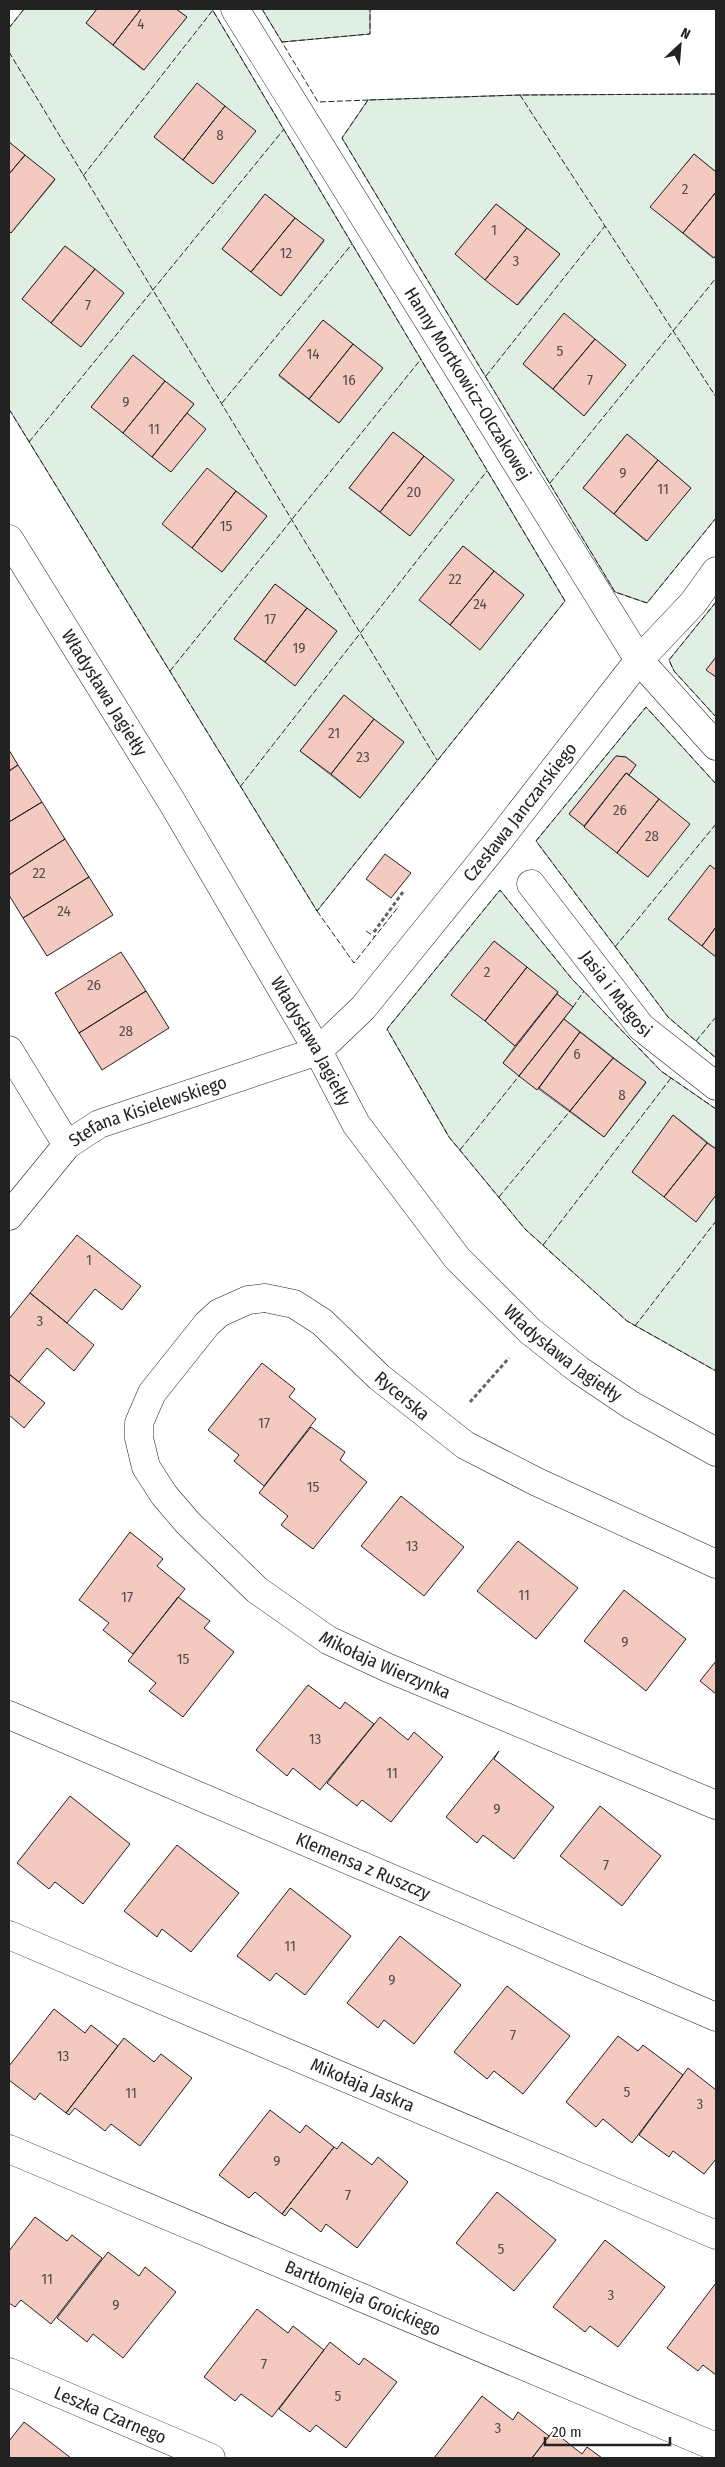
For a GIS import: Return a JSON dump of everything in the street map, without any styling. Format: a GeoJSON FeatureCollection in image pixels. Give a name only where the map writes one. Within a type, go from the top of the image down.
{"type":"FeatureCollection","features":[{"type":"Feature","properties":{"kind":"street","name":"Hanny Mortkowicz-Olczakowej"},"geometry":{"type":"LineString","coordinates":[[235,9],[639,660],[716,746]]}},
{"type":"Feature","properties":{"kind":"street","name":"Władysława Jagiełły"},"geometry":{"type":"LineString","coordinates":[[9,539],[172,802],[318,1051],[356,1124],[457,1258],[491,1295],[530,1331],[579,1370],[631,1405],[716,1452]]}},
{"type":"Feature","properties":{"kind":"street","name":"Czesława Janczarskiego"},"geometry":{"type":"LineString","coordinates":[[318,1051],[362,1008],[498,840],[639,660],[693,603],[716,571]]}},
{"type":"Feature","properties":{"kind":"street","name":"Jasia i Małgosi"},"geometry":{"type":"LineString","coordinates":[[532,884],[641,1027],[716,1086]]}},
{"type":"Feature","properties":{"kind":"street"},"geometry":{"type":"LineString","coordinates":[[9,1050],[67,1145]]}},
{"type":"Feature","properties":{"kind":"street","name":"Stefana Kisielewskiego"},"geometry":{"type":"LineString","coordinates":[[9,1216],[67,1145],[99,1124],[318,1051]]}},
{"type":"Feature","properties":{"kind":"street","name":"Rycerska"},"geometry":{"type":"LineString","coordinates":[[139,1423],[152,1393],[207,1324],[220,1313],[248,1300],[265,1298],[294,1304],[322,1322],[379,1378],[465,1445],[537,1482],[716,1564]]}},
{"type":"Feature","properties":{"kind":"street","name":"Mikołaja Wierzynka"},"geometry":{"type":"LineString","coordinates":[[139,1423],[139,1438],[146,1467],[164,1495],[188,1523],[257,1590],[328,1640],[386,1667],[716,1805]]}},
{"type":"Feature","properties":{"kind":"street","name":"Klemensa z Ruszczy"},"geometry":{"type":"LineString","coordinates":[[9,1715],[716,2017]]}},
{"type":"Feature","properties":{"kind":"street","name":"Mikołaja Jaskra"},"geometry":{"type":"LineString","coordinates":[[9,1935],[716,2235]]}},
{"type":"Feature","properties":{"kind":"street","name":"Bartłomieja Groickiego"},"geometry":{"type":"LineString","coordinates":[[9,2149],[716,2447]]}},
{"type":"Feature","properties":{"kind":"street","name":"Leszka Czarnego"},"geometry":{"type":"LineString","coordinates":[[9,2372],[211,2458]]}},
{"type":"Feature","properties":{"kind":"path"},"geometry":{"type":"LineString","coordinates":[[374,932],[403,892]]}},
{"type":"Feature","properties":{"kind":"path"},"geometry":{"type":"LineString","coordinates":[[465,1408],[511,1356]]}},
{"type":"Feature","properties":{"kind":"green space"},"geometry":{"type":"Polygon","coordinates":[[[24,9],[97,9],[86,23],[143,70],[187,17],[176,9],[212,9],[565,601],[317,911],[9,409],[9,231],[11,233],[55,180],[9,142],[9,28],[24,9]],[[197,84],[154,137],[213,184],[255,131],[197,84]],[[265,194],[222,249],[281,296],[324,241],[265,194]],[[65,246],[22,299],[81,347],[124,293],[65,246]],[[323,320],[279,376],[339,423],[383,368],[323,320]],[[133,356],[91,407],[171,472],[187,413],[194,404],[133,356]],[[393,432],[349,488],[410,536],[424,456],[393,432]],[[236,491],[163,524],[222,572],[267,516],[236,491]],[[463,546],[420,600],[480,649],[524,595],[463,546]],[[275,584],[234,639],[295,685],[337,631],[275,584]],[[343,696],[300,751],[360,798],[404,742],[343,696]]]}},
{"type":"Feature","properties":{"kind":"green space"},"geometry":{"type":"Polygon","coordinates":[[[262,9],[370,9],[370,34],[282,42],[262,9]]]}},
{"type":"Feature","properties":{"kind":"green space"},"geometry":{"type":"Polygon","coordinates":[[[716,94],[716,172],[694,154],[651,207],[713,258],[716,255],[716,518],[647,603],[615,592],[342,138],[368,100],[520,95],[716,94]],[[496,204],[455,254],[518,305],[560,254],[496,204]],[[564,314],[523,364],[584,416],[626,365],[564,314]],[[627,434],[583,488],[646,541],[691,488],[627,434]]]}},
{"type":"Feature","properties":{"kind":"green space"},"geometry":{"type":"Polygon","coordinates":[[[716,602],[716,657],[707,670],[716,677],[716,717],[674,671],[669,660],[716,602]]]}},
{"type":"Feature","properties":{"kind":"green space"},"geometry":{"type":"Polygon","coordinates":[[[646,707],[716,784],[716,870],[710,866],[668,919],[716,957],[716,1058],[668,1017],[536,841],[646,707]],[[616,756],[569,814],[648,877],[659,799],[629,775],[636,765],[626,757],[616,756]]]}},
{"type":"Feature","properties":{"kind":"green space"},"geometry":{"type":"Polygon","coordinates":[[[500,890],[572,979],[661,1071],[716,1109],[716,1149],[673,1115],[632,1172],[696,1221],[716,1195],[716,1371],[627,1321],[525,1229],[449,1137],[387,1029],[500,890]],[[494,941],[485,1021],[515,1046],[503,1063],[604,1137],[646,1083],[564,1019],[573,1007],[557,994],[558,992],[494,941]]]}},
{"type":"Feature","properties":{"kind":"building"},"geometry":{"type":"Polygon","coordinates":[[[97,9],[141,9],[113,45],[86,23],[97,9]]]}},
{"type":"Feature","properties":{"kind":"building"},"geometry":{"type":"Polygon","coordinates":[[[141,9],[176,9],[187,17],[144,70],[113,45],[141,9]]]}},
{"type":"Feature","properties":{"kind":"building"},"geometry":{"type":"Polygon","coordinates":[[[197,83],[225,106],[183,160],[154,137],[197,83]]]}},
{"type":"Feature","properties":{"kind":"building"},"geometry":{"type":"Polygon","coordinates":[[[225,106],[256,131],[213,184],[183,160],[225,106]]]}},
{"type":"Feature","properties":{"kind":"building"},"geometry":{"type":"Polygon","coordinates":[[[9,142],[25,155],[9,174],[9,142]]]}},
{"type":"Feature","properties":{"kind":"building"},"geometry":{"type":"Polygon","coordinates":[[[694,154],[716,172],[716,192],[683,233],[650,207],[694,154]]]}},
{"type":"Feature","properties":{"kind":"building"},"geometry":{"type":"Polygon","coordinates":[[[25,155],[55,179],[11,233],[9,231],[9,174],[25,155]]]}},
{"type":"Feature","properties":{"kind":"building"},"geometry":{"type":"Polygon","coordinates":[[[716,192],[716,255],[714,258],[683,233],[716,192]]]}},
{"type":"Feature","properties":{"kind":"building"},"geometry":{"type":"Polygon","coordinates":[[[265,194],[295,218],[251,272],[222,249],[265,194]]]}},
{"type":"Feature","properties":{"kind":"building"},"geometry":{"type":"Polygon","coordinates":[[[496,204],[527,228],[485,280],[455,254],[496,204]]]}},
{"type":"Feature","properties":{"kind":"building"},"geometry":{"type":"Polygon","coordinates":[[[295,218],[324,240],[281,296],[251,272],[295,218]]]}},
{"type":"Feature","properties":{"kind":"building"},"geometry":{"type":"Polygon","coordinates":[[[527,228],[560,254],[517,305],[485,280],[527,228]]]}},
{"type":"Feature","properties":{"kind":"building"},"geometry":{"type":"Polygon","coordinates":[[[65,246],[95,269],[51,323],[22,299],[65,246]]]}},
{"type":"Feature","properties":{"kind":"building"},"geometry":{"type":"Polygon","coordinates":[[[95,269],[124,293],[81,347],[51,323],[95,269]]]}},
{"type":"Feature","properties":{"kind":"building"},"geometry":{"type":"Polygon","coordinates":[[[564,313],[595,339],[553,389],[523,364],[564,313]]]}},
{"type":"Feature","properties":{"kind":"building"},"geometry":{"type":"Polygon","coordinates":[[[323,320],[353,344],[309,399],[279,375],[323,320]]]}},
{"type":"Feature","properties":{"kind":"building"},"geometry":{"type":"Polygon","coordinates":[[[595,339],[626,365],[584,416],[553,389],[595,339]]]}},
{"type":"Feature","properties":{"kind":"building"},"geometry":{"type":"Polygon","coordinates":[[[353,344],[383,368],[339,423],[309,399],[353,344]]]}},
{"type":"Feature","properties":{"kind":"building"},"geometry":{"type":"Polygon","coordinates":[[[133,355],[165,381],[123,433],[91,407],[133,355]]]}},
{"type":"Feature","properties":{"kind":"building"},"geometry":{"type":"Polygon","coordinates":[[[165,381],[194,404],[152,457],[123,433],[165,381]]]}},
{"type":"Feature","properties":{"kind":"building"},"geometry":{"type":"Polygon","coordinates":[[[187,413],[206,429],[171,472],[152,457],[187,413]]]}},
{"type":"Feature","properties":{"kind":"building"},"geometry":{"type":"Polygon","coordinates":[[[393,432],[424,456],[380,512],[349,488],[393,432]]]}},
{"type":"Feature","properties":{"kind":"building"},"geometry":{"type":"Polygon","coordinates":[[[627,434],[658,460],[614,514],[583,488],[627,434]]]}},
{"type":"Feature","properties":{"kind":"building"},"geometry":{"type":"Polygon","coordinates":[[[424,456],[454,480],[410,536],[380,512],[424,456]]]}},
{"type":"Feature","properties":{"kind":"building"},"geometry":{"type":"Polygon","coordinates":[[[658,460],[691,488],[647,541],[614,514],[658,460]]]}},
{"type":"Feature","properties":{"kind":"building"},"geometry":{"type":"Polygon","coordinates":[[[207,468],[236,491],[192,548],[162,524],[207,468]]]}},
{"type":"Feature","properties":{"kind":"building"},"geometry":{"type":"Polygon","coordinates":[[[236,491],[267,516],[222,572],[192,548],[236,491]]]}},
{"type":"Feature","properties":{"kind":"building"},"geometry":{"type":"Polygon","coordinates":[[[463,546],[494,571],[450,625],[419,600],[463,546]]]}},
{"type":"Feature","properties":{"kind":"building"},"geometry":{"type":"Polygon","coordinates":[[[494,571],[524,595],[480,650],[450,625],[494,571]]]}},
{"type":"Feature","properties":{"kind":"building"},"geometry":{"type":"Polygon","coordinates":[[[275,584],[307,608],[265,662],[234,639],[275,584]]]}},
{"type":"Feature","properties":{"kind":"building"},"geometry":{"type":"Polygon","coordinates":[[[307,608],[337,631],[295,686],[265,662],[307,608]]]}},
{"type":"Feature","properties":{"kind":"building"},"geometry":{"type":"Polygon","coordinates":[[[716,657],[716,677],[706,670],[716,657]]]}},
{"type":"Feature","properties":{"kind":"building"},"geometry":{"type":"Polygon","coordinates":[[[344,695],[374,719],[331,774],[300,751],[344,695]]]}},
{"type":"Feature","properties":{"kind":"building"},"geometry":{"type":"Polygon","coordinates":[[[374,719],[404,742],[360,798],[331,774],[374,719]]]}},
{"type":"Feature","properties":{"kind":"building"},"geometry":{"type":"Polygon","coordinates":[[[9,750],[18,765],[9,771],[9,750]]]}},
{"type":"Feature","properties":{"kind":"building"},"geometry":{"type":"Polygon","coordinates":[[[616,756],[626,757],[636,765],[629,775],[626,773],[584,826],[569,814],[616,756]]]}},
{"type":"Feature","properties":{"kind":"building"},"geometry":{"type":"Polygon","coordinates":[[[18,765],[42,802],[9,822],[9,771],[18,765]]]}},
{"type":"Feature","properties":{"kind":"building"},"geometry":{"type":"Polygon","coordinates":[[[626,773],[659,799],[617,853],[584,827],[626,773]]]}},
{"type":"Feature","properties":{"kind":"building"},"geometry":{"type":"Polygon","coordinates":[[[659,799],[690,824],[648,877],[617,853],[659,799]]]}},
{"type":"Feature","properties":{"kind":"building"},"geometry":{"type":"Polygon","coordinates":[[[42,802],[65,839],[9,875],[9,822],[42,802]]]}},
{"type":"Feature","properties":{"kind":"building"},"geometry":{"type":"Polygon","coordinates":[[[65,839],[89,877],[23,918],[9,895],[9,875],[65,839]]]}},
{"type":"Feature","properties":{"kind":"building"},"geometry":{"type":"Polygon","coordinates":[[[385,854],[411,873],[391,898],[366,879],[385,854]]]}},
{"type":"Feature","properties":{"kind":"building"},"geometry":{"type":"Polygon","coordinates":[[[710,865],[716,870],[716,927],[702,946],[668,919],[710,865]]]}},
{"type":"Feature","properties":{"kind":"building"},"geometry":{"type":"Polygon","coordinates":[[[89,877],[113,915],[47,956],[23,918],[89,877]]]}},
{"type":"Feature","properties":{"kind":"building"},"geometry":{"type":"Polygon","coordinates":[[[716,927],[716,957],[702,946],[716,927]]]}},
{"type":"Feature","properties":{"kind":"building"},"geometry":{"type":"Polygon","coordinates":[[[494,941],[527,967],[485,1021],[451,995],[494,941]]]}},
{"type":"Feature","properties":{"kind":"building"},"geometry":{"type":"Polygon","coordinates":[[[121,952],[146,991],[79,1033],[55,993],[121,952]]]}},
{"type":"Feature","properties":{"kind":"building"},"geometry":{"type":"Polygon","coordinates":[[[527,967],[558,992],[515,1046],[485,1021],[527,967]]]}},
{"type":"Feature","properties":{"kind":"building"},"geometry":{"type":"Polygon","coordinates":[[[146,991],[169,1028],[102,1070],[79,1033],[146,991]]]}},
{"type":"Feature","properties":{"kind":"building"},"geometry":{"type":"Polygon","coordinates":[[[557,994],[573,1007],[519,1076],[503,1063],[557,994]]]}},
{"type":"Feature","properties":{"kind":"building"},"geometry":{"type":"Polygon","coordinates":[[[564,1019],[580,1032],[537,1090],[519,1076],[564,1019]]]}},
{"type":"Feature","properties":{"kind":"building"},"geometry":{"type":"Polygon","coordinates":[[[580,1032],[613,1058],[570,1111],[539,1088],[580,1032]]]}},
{"type":"Feature","properties":{"kind":"building"},"geometry":{"type":"Polygon","coordinates":[[[613,1058],[646,1082],[604,1137],[570,1111],[613,1058]]]}},
{"type":"Feature","properties":{"kind":"building"},"geometry":{"type":"Polygon","coordinates":[[[673,1115],[707,1143],[664,1197],[632,1172],[673,1115]]]}},
{"type":"Feature","properties":{"kind":"building"},"geometry":{"type":"Polygon","coordinates":[[[707,1143],[716,1149],[716,1195],[696,1222],[664,1197],[707,1143]]]}},
{"type":"Feature","properties":{"kind":"building"},"geometry":{"type":"Polygon","coordinates":[[[77,1235],[141,1286],[122,1310],[95,1289],[67,1323],[30,1293],[77,1235]]]}},
{"type":"Feature","properties":{"kind":"building"},"geometry":{"type":"Polygon","coordinates":[[[30,1293],[94,1345],[74,1371],[47,1348],[19,1382],[9,1374],[9,1319],[30,1293]]]}},
{"type":"Feature","properties":{"kind":"building"},"geometry":{"type":"Polygon","coordinates":[[[262,1363],[295,1389],[289,1397],[316,1419],[264,1486],[234,1461],[239,1455],[208,1430],[262,1363]]]}},
{"type":"Feature","properties":{"kind":"building"},"geometry":{"type":"Polygon","coordinates":[[[9,1374],[45,1403],[24,1428],[9,1415],[9,1374]]]}},
{"type":"Feature","properties":{"kind":"building"},"geometry":{"type":"Polygon","coordinates":[[[311,1427],[345,1452],[340,1460],[367,1482],[313,1549],[281,1525],[288,1516],[259,1493],[311,1427]]]}},
{"type":"Feature","properties":{"kind":"building"},"geometry":{"type":"Polygon","coordinates":[[[401,1496],[464,1547],[424,1596],[361,1546],[401,1496]]]}},
{"type":"Feature","properties":{"kind":"building"},"geometry":{"type":"Polygon","coordinates":[[[130,1532],[163,1559],[157,1566],[185,1589],[133,1654],[103,1630],[109,1623],[79,1600],[130,1532]]]}},
{"type":"Feature","properties":{"kind":"building"},"geometry":{"type":"Polygon","coordinates":[[[518,1541],[578,1588],[536,1639],[477,1591],[518,1541]]]}},
{"type":"Feature","properties":{"kind":"building"},"geometry":{"type":"Polygon","coordinates":[[[624,1590],[686,1639],[646,1691],[584,1641],[624,1590]]]}},
{"type":"Feature","properties":{"kind":"building"},"geometry":{"type":"Polygon","coordinates":[[[178,1597],[210,1621],[204,1628],[234,1652],[183,1717],[149,1691],[156,1683],[128,1661],[178,1597]]]}},
{"type":"Feature","properties":{"kind":"building"},"geometry":{"type":"Polygon","coordinates":[[[716,1661],[716,1694],[700,1681],[716,1661]]]}},
{"type":"Feature","properties":{"kind":"building"},"geometry":{"type":"Polygon","coordinates":[[[308,1685],[340,1709],[345,1702],[374,1724],[320,1790],[293,1768],[287,1776],[256,1750],[308,1685]]]}},
{"type":"Feature","properties":{"kind":"building"},"geometry":{"type":"Polygon","coordinates":[[[380,1717],[408,1740],[414,1732],[443,1757],[391,1822],[362,1800],[357,1806],[327,1783],[380,1717]]]}},
{"type":"Feature","properties":{"kind":"building"},"geometry":{"type":"Polygon","coordinates":[[[499,1751],[494,1759],[554,1807],[514,1859],[483,1835],[477,1843],[446,1817],[499,1751]]]}},
{"type":"Feature","properties":{"kind":"building"},"geometry":{"type":"Polygon","coordinates":[[[70,1796],[130,1844],[83,1904],[55,1882],[49,1889],[17,1863],[70,1796]]]}},
{"type":"Feature","properties":{"kind":"building"},"geometry":{"type":"Polygon","coordinates":[[[600,1806],[661,1856],[622,1906],[560,1856],[600,1806]]]}},
{"type":"Feature","properties":{"kind":"building"},"geometry":{"type":"Polygon","coordinates":[[[177,1845],[239,1893],[191,1952],[162,1929],[157,1937],[124,1911],[177,1845]]]}},
{"type":"Feature","properties":{"kind":"building"},"geometry":{"type":"Polygon","coordinates":[[[290,1888],[351,1936],[305,1995],[276,1973],[270,1981],[237,1956],[290,1888]]]}},
{"type":"Feature","properties":{"kind":"building"},"geometry":{"type":"Polygon","coordinates":[[[400,1936],[461,1985],[414,2044],[384,2020],[378,2028],[347,2003],[400,1936]]]}},
{"type":"Feature","properties":{"kind":"building"},"geometry":{"type":"Polygon","coordinates":[[[507,1986],[570,2036],[523,2094],[494,2071],[487,2079],[454,2052],[507,1986]]]}},
{"type":"Feature","properties":{"kind":"building"},"geometry":{"type":"Polygon","coordinates":[[[54,2009],[85,2033],[91,2025],[118,2046],[66,2113],[40,2093],[35,2100],[9,2080],[9,2066],[54,2009]]]}},
{"type":"Feature","properties":{"kind":"building"},"geometry":{"type":"Polygon","coordinates":[[[618,2036],[638,2051],[643,2045],[683,2075],[632,2143],[603,2119],[596,2127],[566,2102],[618,2036]]]}},
{"type":"Feature","properties":{"kind":"building"},"geometry":{"type":"Polygon","coordinates":[[[124,2038],[154,2062],[161,2054],[192,2078],[140,2146],[111,2124],[105,2131],[75,2108],[69,2115],[66,2113],[124,2038]]]}},
{"type":"Feature","properties":{"kind":"building"},"geometry":{"type":"Polygon","coordinates":[[[688,2068],[716,2090],[716,2159],[704,2174],[673,2151],[669,2157],[639,2135],[688,2068]]]}},
{"type":"Feature","properties":{"kind":"building"},"geometry":{"type":"Polygon","coordinates":[[[270,2110],[300,2133],[306,2125],[334,2147],[282,2214],[255,2192],[249,2198],[219,2175],[270,2110]]]}},
{"type":"Feature","properties":{"kind":"building"},"geometry":{"type":"Polygon","coordinates":[[[342,2142],[372,2165],[378,2157],[408,2182],[357,2248],[326,2224],[321,2232],[291,2208],[285,2216],[282,2214],[334,2147],[337,2149],[342,2142]]]}},
{"type":"Feature","properties":{"kind":"building"},"geometry":{"type":"Polygon","coordinates":[[[497,2192],[556,2240],[514,2291],[456,2243],[497,2192]]]}},
{"type":"Feature","properties":{"kind":"building"},"geometry":{"type":"Polygon","coordinates":[[[35,2217],[67,2241],[72,2235],[102,2258],[51,2324],[21,2300],[15,2307],[9,2303],[9,2251],[35,2217]]]}},
{"type":"Feature","properties":{"kind":"building"},"geometry":{"type":"Polygon","coordinates":[[[605,2240],[665,2287],[618,2347],[590,2326],[585,2332],[553,2307],[605,2240]]]}},
{"type":"Feature","properties":{"kind":"building"},"geometry":{"type":"Polygon","coordinates":[[[108,2252],[139,2276],[145,2267],[176,2292],[123,2358],[93,2334],[87,2342],[57,2318],[108,2252]]]}},
{"type":"Feature","properties":{"kind":"building"},"geometry":{"type":"Polygon","coordinates":[[[716,2283],[716,2375],[703,2365],[698,2371],[667,2348],[716,2283]]]}},
{"type":"Feature","properties":{"kind":"building"},"geometry":{"type":"Polygon","coordinates":[[[257,2309],[288,2333],[293,2326],[324,2350],[272,2417],[241,2394],[235,2401],[204,2377],[257,2309]]]}},
{"type":"Feature","properties":{"kind":"building"},"geometry":{"type":"Polygon","coordinates":[[[330,2342],[359,2365],[364,2358],[397,2382],[346,2448],[316,2425],[310,2432],[279,2409],[330,2342]]]}},
{"type":"Feature","properties":{"kind":"building"},"geometry":{"type":"Polygon","coordinates":[[[482,2396],[513,2420],[518,2412],[549,2436],[532,2458],[434,2458],[482,2396]]]}},
{"type":"Feature","properties":{"kind":"building"},"geometry":{"type":"Polygon","coordinates":[[[24,2422],[71,2458],[9,2458],[9,2441],[24,2422]]]}},
{"type":"Feature","properties":{"kind":"building"},"geometry":{"type":"Polygon","coordinates":[[[553,2431],[582,2454],[587,2447],[602,2458],[532,2458],[553,2431]]]}},
{"type":"Feature","properties":{"kind":"fence"},"geometry":{"type":"LineString","coordinates":[[9,28],[24,9]]}},
{"type":"Feature","properties":{"kind":"fence"},"geometry":{"type":"LineString","coordinates":[[9,409],[317,911],[565,601],[212,9]]}},
{"type":"Feature","properties":{"kind":"fence"},"geometry":{"type":"LineString","coordinates":[[262,9],[318,102],[368,100]]}},
{"type":"Feature","properties":{"kind":"fence"},"geometry":{"type":"LineString","coordinates":[[282,42],[370,34],[370,9]]}},
{"type":"Feature","properties":{"kind":"fence"},"geometry":{"type":"LineString","coordinates":[[83,176],[213,10]]}},
{"type":"Feature","properties":{"kind":"fence"},"geometry":{"type":"LineString","coordinates":[[9,52],[437,760]]}},
{"type":"Feature","properties":{"kind":"fence"},"geometry":{"type":"LineString","coordinates":[[716,94],[520,95],[368,100],[342,138],[615,592],[647,603],[716,518]]}},
{"type":"Feature","properties":{"kind":"fence"},"geometry":{"type":"LineString","coordinates":[[520,95],[716,397]]}},
{"type":"Feature","properties":{"kind":"fence"},"geometry":{"type":"LineString","coordinates":[[29,442],[284,129]]}},
{"type":"Feature","properties":{"kind":"fence"},"geometry":{"type":"LineString","coordinates":[[486,376],[605,226]]}},
{"type":"Feature","properties":{"kind":"fence"},"geometry":{"type":"LineString","coordinates":[[222,403],[352,244]]}},
{"type":"Feature","properties":{"kind":"fence"},"geometry":{"type":"LineString","coordinates":[[550,483],[716,278]]}},
{"type":"Feature","properties":{"kind":"fence"},"geometry":{"type":"LineString","coordinates":[[170,671],[421,359]]}},
{"type":"Feature","properties":{"kind":"fence"},"geometry":{"type":"LineString","coordinates":[[240,787],[487,471]]}},
{"type":"Feature","properties":{"kind":"fence"},"geometry":{"type":"LineString","coordinates":[[716,602],[669,660],[674,671],[716,717]]}},
{"type":"Feature","properties":{"kind":"fence"},"geometry":{"type":"LineString","coordinates":[[716,784],[646,707],[536,841],[668,1017],[716,1058]]}},
{"type":"Feature","properties":{"kind":"fence"},"geometry":{"type":"LineString","coordinates":[[615,947],[716,824]]}},
{"type":"Feature","properties":{"kind":"fence"},"geometry":{"type":"LineString","coordinates":[[716,1109],[661,1071],[572,979],[500,890],[387,1029],[449,1137],[525,1229],[627,1321],[716,1371]]}},
{"type":"Feature","properties":{"kind":"fence"},"geometry":{"type":"LineString","coordinates":[[317,911],[354,963],[399,906]]}},
{"type":"Feature","properties":{"kind":"fence"},"geometry":{"type":"LineString","coordinates":[[366,931],[375,937]]}},
{"type":"Feature","properties":{"kind":"fence"},"geometry":{"type":"LineString","coordinates":[[573,1007],[584,991]]}},
{"type":"Feature","properties":{"kind":"fence"},"geometry":{"type":"LineString","coordinates":[[696,1041],[716,1017]]}},
{"type":"Feature","properties":{"kind":"fence"},"geometry":{"type":"LineString","coordinates":[[460,1150],[519,1076]]}},
{"type":"Feature","properties":{"kind":"fence"},"geometry":{"type":"LineString","coordinates":[[543,1245],[671,1078]]}},
{"type":"Feature","properties":{"kind":"fence"},"geometry":{"type":"LineString","coordinates":[[499,1197],[570,1111]]}},
{"type":"Feature","properties":{"kind":"fence"},"geometry":{"type":"LineString","coordinates":[[635,1326],[716,1221]]}}]}
